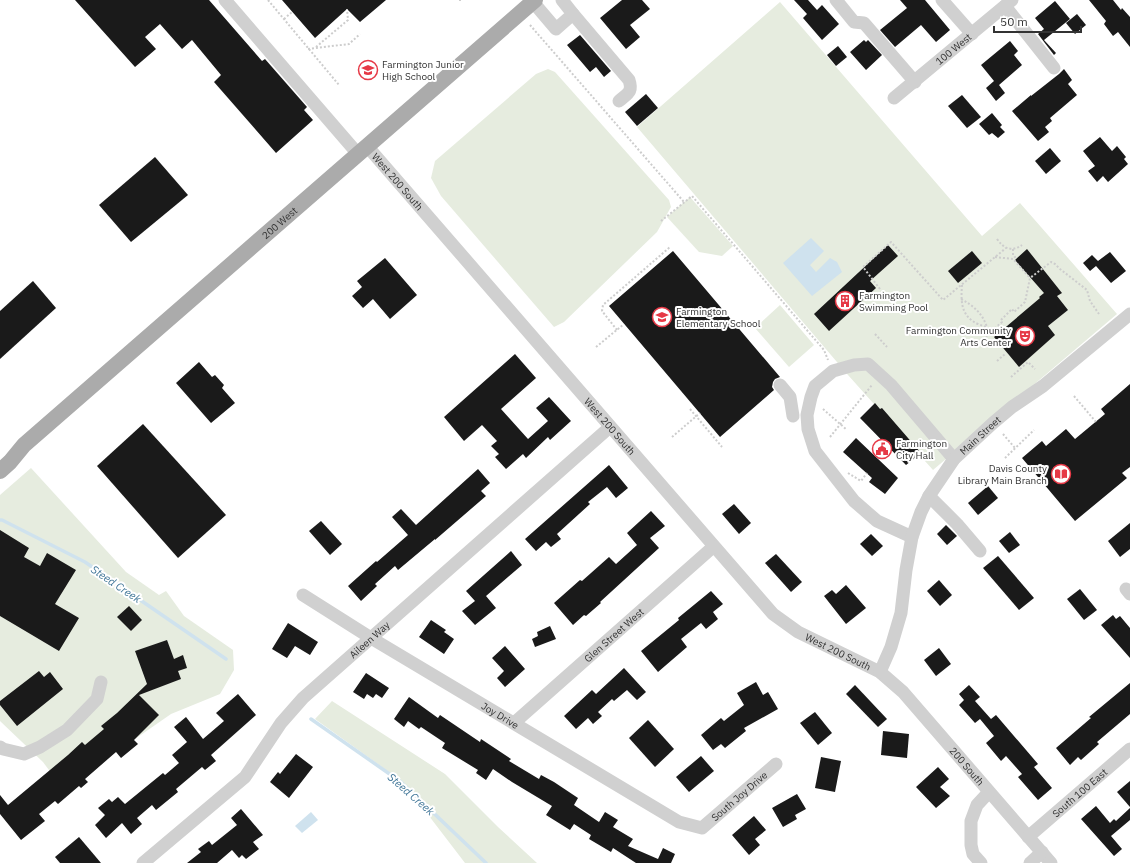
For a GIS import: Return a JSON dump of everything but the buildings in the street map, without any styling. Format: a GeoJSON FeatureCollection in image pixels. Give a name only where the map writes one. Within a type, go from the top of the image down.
{"type":"FeatureCollection","features":[{"type":"Feature","properties":{"kind":"main road","name":"200 West"},"geometry":{"type":"LineString","coordinates":[[24,445],[534,1]]}},
{"type":"Feature","properties":{"kind":"main road"},"geometry":{"type":"LineString","coordinates":[[0,457],[24,445]]}},
{"type":"Feature","properties":{"kind":"main road"},"geometry":{"type":"LineString","coordinates":[[0,471],[10,462],[24,445]]}},
{"type":"Feature","properties":{"kind":"street","name":"West 200 South"},"geometry":{"type":"LineString","coordinates":[[225,0],[362,150],[610,427],[713,547],[773,614],[798,632],[880,672]]}},
{"type":"Feature","properties":{"kind":"street"},"geometry":{"type":"LineString","coordinates":[[562,0],[629,80],[632,87],[630,91],[619,101]]}},
{"type":"Feature","properties":{"kind":"street"},"geometry":{"type":"LineString","coordinates":[[836,0],[854,22],[864,23],[915,82]]}},
{"type":"Feature","properties":{"kind":"street"},"geometry":{"type":"LineString","coordinates":[[942,0],[972,34]]}},
{"type":"Feature","properties":{"kind":"street"},"geometry":{"type":"LineString","coordinates":[[534,1],[556,29],[573,14]]}},
{"type":"Feature","properties":{"kind":"street"},"geometry":{"type":"LineString","coordinates":[[1009,3],[1054,68]]}},
{"type":"Feature","properties":{"kind":"street","name":"100 West"},"geometry":{"type":"LineString","coordinates":[[894,98],[1009,3]]}},
{"type":"Feature","properties":{"kind":"street","name":"Main Street"},"geometry":{"type":"LineString","coordinates":[[880,672],[891,647],[901,613],[912,536],[929,496],[954,459],[1012,407],[1043,386],[1130,314]]}},
{"type":"Feature","properties":{"kind":"street"},"geometry":{"type":"LineString","coordinates":[[912,536],[877,521],[854,501],[815,451],[808,429],[807,415],[815,386],[833,371],[868,364],[891,385],[954,459]]}},
{"type":"Feature","properties":{"kind":"street"},"geometry":{"type":"LineString","coordinates":[[780,385],[790,397],[793,416]]}},
{"type":"Feature","properties":{"kind":"street","name":"Aileen Way"},"geometry":{"type":"LineString","coordinates":[[143,863],[245,777],[281,723],[302,698],[610,427]]}},
{"type":"Feature","properties":{"kind":"street"},"geometry":{"type":"LineString","coordinates":[[929,496],[957,524],[980,551]]}},
{"type":"Feature","properties":{"kind":"street","name":"Glen Street West"},"geometry":{"type":"LineString","coordinates":[[514,723],[713,547]]}},
{"type":"Feature","properties":{"kind":"street","name":"Joy Drive"},"geometry":{"type":"LineString","coordinates":[[302,595],[371,638],[679,822],[702,828]]}},
{"type":"Feature","properties":{"kind":"street","name":"200 South"},"geometry":{"type":"LineString","coordinates":[[880,672],[903,692],[1051,863]]}},
{"type":"Feature","properties":{"kind":"street"},"geometry":{"type":"LineString","coordinates":[[0,747],[24,754],[40,747],[67,730],[97,699],[101,682]]}},
{"type":"Feature","properties":{"kind":"street","name":"South 100 East"},"geometry":{"type":"LineString","coordinates":[[1028,837],[1130,749]]}},
{"type":"Feature","properties":{"kind":"street","name":"South Joy Drive"},"geometry":{"type":"LineString","coordinates":[[702,828],[776,764]]}},
{"type":"Feature","properties":{"kind":"street"},"geometry":{"type":"LineString","coordinates":[[981,863],[974,854],[971,845],[971,821],[977,805],[989,792]]}},
{"type":"Feature","properties":{"kind":"street"},"geometry":{"type":"LineString","coordinates":[[1030,863],[1042,852]]}},
{"type":"Feature","properties":{"kind":"path"},"geometry":{"type":"LineString","coordinates":[[268,0],[339,85]]}},
{"type":"Feature","properties":{"kind":"path"},"geometry":{"type":"LineString","coordinates":[[315,48],[348,20],[347,9]]}},
{"type":"Feature","properties":{"kind":"path"},"geometry":{"type":"LineString","coordinates":[[284,19],[292,12]]}},
{"type":"Feature","properties":{"kind":"path"},"geometry":{"type":"LineString","coordinates":[[530,25],[684,202]]}},
{"type":"Feature","properties":{"kind":"path"},"geometry":{"type":"LineString","coordinates":[[308,49],[349,44],[360,34]]}},
{"type":"Feature","properties":{"kind":"path"},"geometry":{"type":"LineString","coordinates":[[662,221],[692,196],[824,350]]}},
{"type":"Feature","properties":{"kind":"path"},"geometry":{"type":"LineString","coordinates":[[997,239],[1001,245],[1006,248],[1013,249],[1022,245]]}},
{"type":"Feature","properties":{"kind":"path"},"geometry":{"type":"LineString","coordinates":[[880,289],[863,267],[891,242],[943,300],[1006,248]]}},
{"type":"Feature","properties":{"kind":"path"},"geometry":{"type":"LineString","coordinates":[[617,330],[602,311],[603,305],[670,247]]}},
{"type":"Feature","properties":{"kind":"path"},"geometry":{"type":"LineString","coordinates":[[1013,249],[1013,255],[1015,257],[1013,259],[1030,278]]}},
{"type":"Feature","properties":{"kind":"path"},"geometry":{"type":"LineString","coordinates":[[995,257],[1013,259]]}},
{"type":"Feature","properties":{"kind":"path"},"geometry":{"type":"LineString","coordinates":[[980,342],[1002,322],[1001,320],[1012,309],[1014,312],[1026,302],[1030,278],[1051,262],[1087,290],[1090,301],[1099,314]]}},
{"type":"Feature","properties":{"kind":"path"},"geometry":{"type":"LineString","coordinates":[[962,284],[961,302],[965,313],[975,323],[994,329],[998,334]]}},
{"type":"Feature","properties":{"kind":"path"},"geometry":{"type":"LineString","coordinates":[[961,299],[979,311],[984,318],[987,327]]}},
{"type":"Feature","properties":{"kind":"path"},"geometry":{"type":"LineString","coordinates":[[596,347],[624,324]]}},
{"type":"Feature","properties":{"kind":"path"},"geometry":{"type":"LineString","coordinates":[[875,334],[886,347]]}},
{"type":"Feature","properties":{"kind":"path"},"geometry":{"type":"LineString","coordinates":[[997,361],[1005,354]]}},
{"type":"Feature","properties":{"kind":"path"},"geometry":{"type":"LineString","coordinates":[[1011,377],[1028,362],[1035,369]]}},
{"type":"Feature","properties":{"kind":"path"},"geometry":{"type":"LineString","coordinates":[[830,437],[871,388],[875,380]]}},
{"type":"Feature","properties":{"kind":"path"},"geometry":{"type":"LineString","coordinates":[[1074,396],[1096,422]]}},
{"type":"Feature","properties":{"kind":"path"},"geometry":{"type":"LineString","coordinates":[[690,409],[722,447]]}},
{"type":"Feature","properties":{"kind":"path"},"geometry":{"type":"LineString","coordinates":[[823,409],[847,430]]}},
{"type":"Feature","properties":{"kind":"path"},"geometry":{"type":"LineString","coordinates":[[672,437],[700,413]]}},
{"type":"Feature","properties":{"kind":"path"},"geometry":{"type":"LineString","coordinates":[[1005,458],[1034,430]]}},
{"type":"Feature","properties":{"kind":"path"},"geometry":{"type":"LineString","coordinates":[[1002,434],[1015,448]]}},
{"type":"Feature","properties":{"kind":"path"},"geometry":{"type":"LineString","coordinates":[[844,470],[861,481],[867,473]]}},
{"type":"Feature","properties":{"kind":"shaded area"},"geometry":{"type":"Polygon","coordinates":[[[780,2],[982,236],[1020,203],[1117,314],[933,470],[848,375],[637,127],[780,2]]]}},
{"type":"Feature","properties":{"kind":"shaded area"},"geometry":{"type":"Polygon","coordinates":[[[548,69],[555,72],[669,200],[671,207],[657,232],[564,322],[554,327],[441,196],[431,178],[435,161],[536,74],[548,69]]]}},
{"type":"Feature","properties":{"kind":"shaded area"},"geometry":{"type":"Polygon","coordinates":[[[690,197],[733,246],[722,256],[699,252],[667,217],[690,197]]]}},
{"type":"Feature","properties":{"kind":"shaded area"},"geometry":{"type":"Polygon","coordinates":[[[780,305],[814,345],[789,367],[755,328],[780,305]]]}},
{"type":"Feature","properties":{"kind":"shaded area"},"geometry":{"type":"Polygon","coordinates":[[[31,468],[126,572],[159,595],[166,591],[184,616],[233,650],[234,670],[220,694],[171,714],[63,789],[43,762],[0,721],[0,495],[31,468]]]}},
{"type":"Feature","properties":{"kind":"shaded area"},"geometry":{"type":"Polygon","coordinates":[[[332,701],[445,774],[498,827],[537,863],[465,863],[403,782],[315,719],[332,701]]]}},
{"type":"Feature","properties":{"kind":"water"},"geometry":{"type":"Polygon","coordinates":[[[811,238],[824,251],[810,265],[816,272],[830,258],[837,262],[842,272],[812,296],[783,263],[811,238]]]}},
{"type":"Feature","properties":{"kind":"water"},"geometry":{"type":"Polygon","coordinates":[[[311,812],[318,820],[302,833],[295,826],[311,812]]]}},
{"type":"Feature","properties":{"kind":"waterway","name":"Steed Creek"},"geometry":{"type":"LineString","coordinates":[[0,520],[85,562],[226,659]]}},
{"type":"Feature","properties":{"kind":"waterway","name":"Steed Creek"},"geometry":{"type":"LineString","coordinates":[[311,719],[401,782],[486,863]]}},
{"type":"Feature","properties":{"kind":"place","name":"Farmington Junior High School"},"geometry":{"type":"Point","coordinates":[368,70]}},
{"type":"Feature","properties":{"kind":"place","name":"Farmington Swimming Pool"},"geometry":{"type":"Point","coordinates":[845,301]}},
{"type":"Feature","properties":{"kind":"place","name":"Farmington Elementary School"},"geometry":{"type":"Point","coordinates":[662,317]}},
{"type":"Feature","properties":{"kind":"place","name":"Farmington Community Arts Center"},"geometry":{"type":"Point","coordinates":[1025,336]}},
{"type":"Feature","properties":{"kind":"place","name":"Farmington City Hall"},"geometry":{"type":"Point","coordinates":[882,449]}},
{"type":"Feature","properties":{"kind":"place","name":"Davis County Library Main Branch"},"geometry":{"type":"Point","coordinates":[1061,474]}}]}
